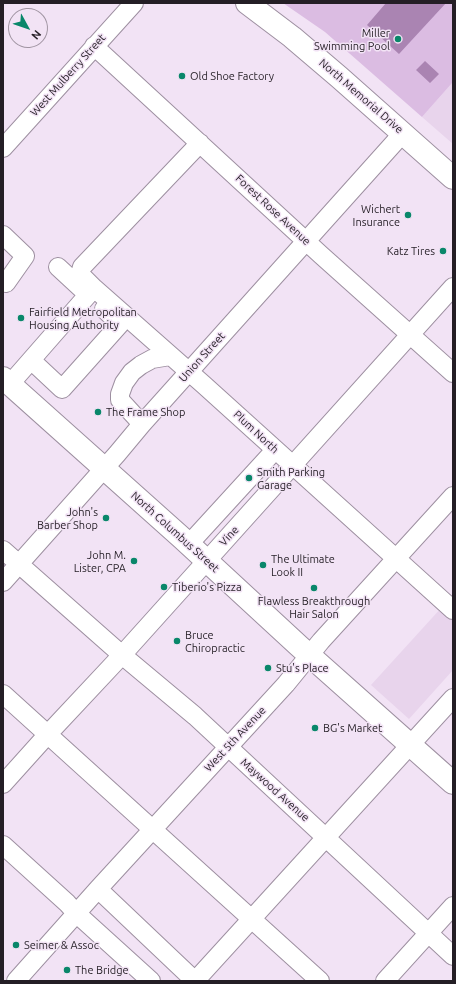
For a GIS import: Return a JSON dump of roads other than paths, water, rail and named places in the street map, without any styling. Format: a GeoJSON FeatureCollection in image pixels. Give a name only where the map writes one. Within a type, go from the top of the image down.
{"type":"FeatureCollection","features":[{"type":"Feature","properties":{"kind":"main road","name":"North Memorial Drive"},"geometry":{"type":"LineString","coordinates":[[247,3],[298,42],[453,178]]}},
{"type":"Feature","properties":{"kind":"main road","name":"North Columbus Street"},"geometry":{"type":"LineString","coordinates":[[6,381],[105,468],[453,783]]}},
{"type":"Feature","properties":{"kind":"street","name":"West Mulberry Street"},"geometry":{"type":"LineString","coordinates":[[3,148],[134,3]]}},
{"type":"Feature","properties":{"kind":"street","name":"Forest Rose Avenue"},"geometry":{"type":"LineString","coordinates":[[94,46],[409,335],[453,373]]}},
{"type":"Feature","properties":{"kind":"street","name":"Union Street"},"geometry":{"type":"LineString","coordinates":[[3,582],[105,468],[142,424],[403,133]]}},
{"type":"Feature","properties":{"kind":"street"},"geometry":{"type":"LineString","coordinates":[[31,360],[62,389],[120,324],[91,291],[80,274],[82,267],[200,143]]}},
{"type":"Feature","properties":{"kind":"street"},"geometry":{"type":"LineString","coordinates":[[3,235],[25,256],[6,283],[3,281]]}},
{"type":"Feature","properties":{"kind":"street"},"geometry":{"type":"LineString","coordinates":[[58,267],[91,291]]}},
{"type":"Feature","properties":{"kind":"street","name":"Vine"},"geometry":{"type":"LineString","coordinates":[[3,784],[294,466],[453,287]]}},
{"type":"Feature","properties":{"kind":"street"},"geometry":{"type":"LineString","coordinates":[[6,381],[31,360],[91,291]]}},
{"type":"Feature","properties":{"kind":"street","name":"Plum North"},"geometry":{"type":"LineString","coordinates":[[91,291],[204,385],[453,610]]}},
{"type":"Feature","properties":{"kind":"street"},"geometry":{"type":"LineString","coordinates":[[142,424],[120,400],[122,388],[132,372],[141,365],[152,360],[170,356]]}},
{"type":"Feature","properties":{"kind":"street"},"geometry":{"type":"LineString","coordinates":[[189,544],[275,450]]}},
{"type":"Feature","properties":{"kind":"street","name":"West 5th Avenue"},"geometry":{"type":"LineString","coordinates":[[16,981],[76,913],[286,684],[321,641],[453,496]]}},
{"type":"Feature","properties":{"kind":"street","name":"Maywood Avenue"},"geometry":{"type":"LineString","coordinates":[[3,550],[122,655],[195,716],[280,796],[327,837],[453,956]]}},
{"type":"Feature","properties":{"kind":"street"},"geometry":{"type":"LineString","coordinates":[[3,694],[154,829],[320,981]]}},
{"type":"Feature","properties":{"kind":"street"},"geometry":{"type":"LineString","coordinates":[[98,889],[195,981],[453,698]]}},
{"type":"Feature","properties":{"kind":"street"},"geometry":{"type":"LineString","coordinates":[[3,845],[68,902],[76,913],[152,981]]}},
{"type":"Feature","properties":{"kind":"street"},"geometry":{"type":"LineString","coordinates":[[385,981],[453,906]]}},
{"type":"Feature","properties":{"kind":"place","name":"Miller Swimming Pool"},"geometry":{"type":"Point","coordinates":[398,39]}},
{"type":"Feature","properties":{"kind":"place","name":"Old Shoe Factory"},"geometry":{"type":"Point","coordinates":[182,76]}},
{"type":"Feature","properties":{"kind":"place","name":"Wichert Insurance"},"geometry":{"type":"Point","coordinates":[408,215]}},
{"type":"Feature","properties":{"kind":"place","name":"Katz Tires"},"geometry":{"type":"Point","coordinates":[443,251]}},
{"type":"Feature","properties":{"kind":"place","name":"Fairfield Metropolitan Housing Authority"},"geometry":{"type":"Point","coordinates":[21,318]}},
{"type":"Feature","properties":{"kind":"place","name":"The Frame Shop"},"geometry":{"type":"Point","coordinates":[98,412]}},
{"type":"Feature","properties":{"kind":"place","name":"Smith Parking Garage"},"geometry":{"type":"Point","coordinates":[249,478]}},
{"type":"Feature","properties":{"kind":"place","name":"John's Barber Shop"},"geometry":{"type":"Point","coordinates":[106,518]}},
{"type":"Feature","properties":{"kind":"place","name":"John M. Lister, CPA"},"geometry":{"type":"Point","coordinates":[134,561]}},
{"type":"Feature","properties":{"kind":"place","name":"The Ultimate Look II"},"geometry":{"type":"Point","coordinates":[263,565]}},
{"type":"Feature","properties":{"kind":"place","name":"Tiberio's Pizza"},"geometry":{"type":"Point","coordinates":[164,587]}},
{"type":"Feature","properties":{"kind":"place","name":"Flawless Breakthrough Hair Salon"},"geometry":{"type":"Point","coordinates":[314,588]}},
{"type":"Feature","properties":{"kind":"place","name":"Bruce Chiropractic"},"geometry":{"type":"Point","coordinates":[177,641]}},
{"type":"Feature","properties":{"kind":"place","name":"Stu's Place"},"geometry":{"type":"Point","coordinates":[268,668]}},
{"type":"Feature","properties":{"kind":"place","name":"BG's Market"},"geometry":{"type":"Point","coordinates":[315,728]}},
{"type":"Feature","properties":{"kind":"place","name":"Seimer & Assoc"},"geometry":{"type":"Point","coordinates":[16,945]}},
{"type":"Feature","properties":{"kind":"place","name":"The Bridge"},"geometry":{"type":"Point","coordinates":[67,970]}}]}
